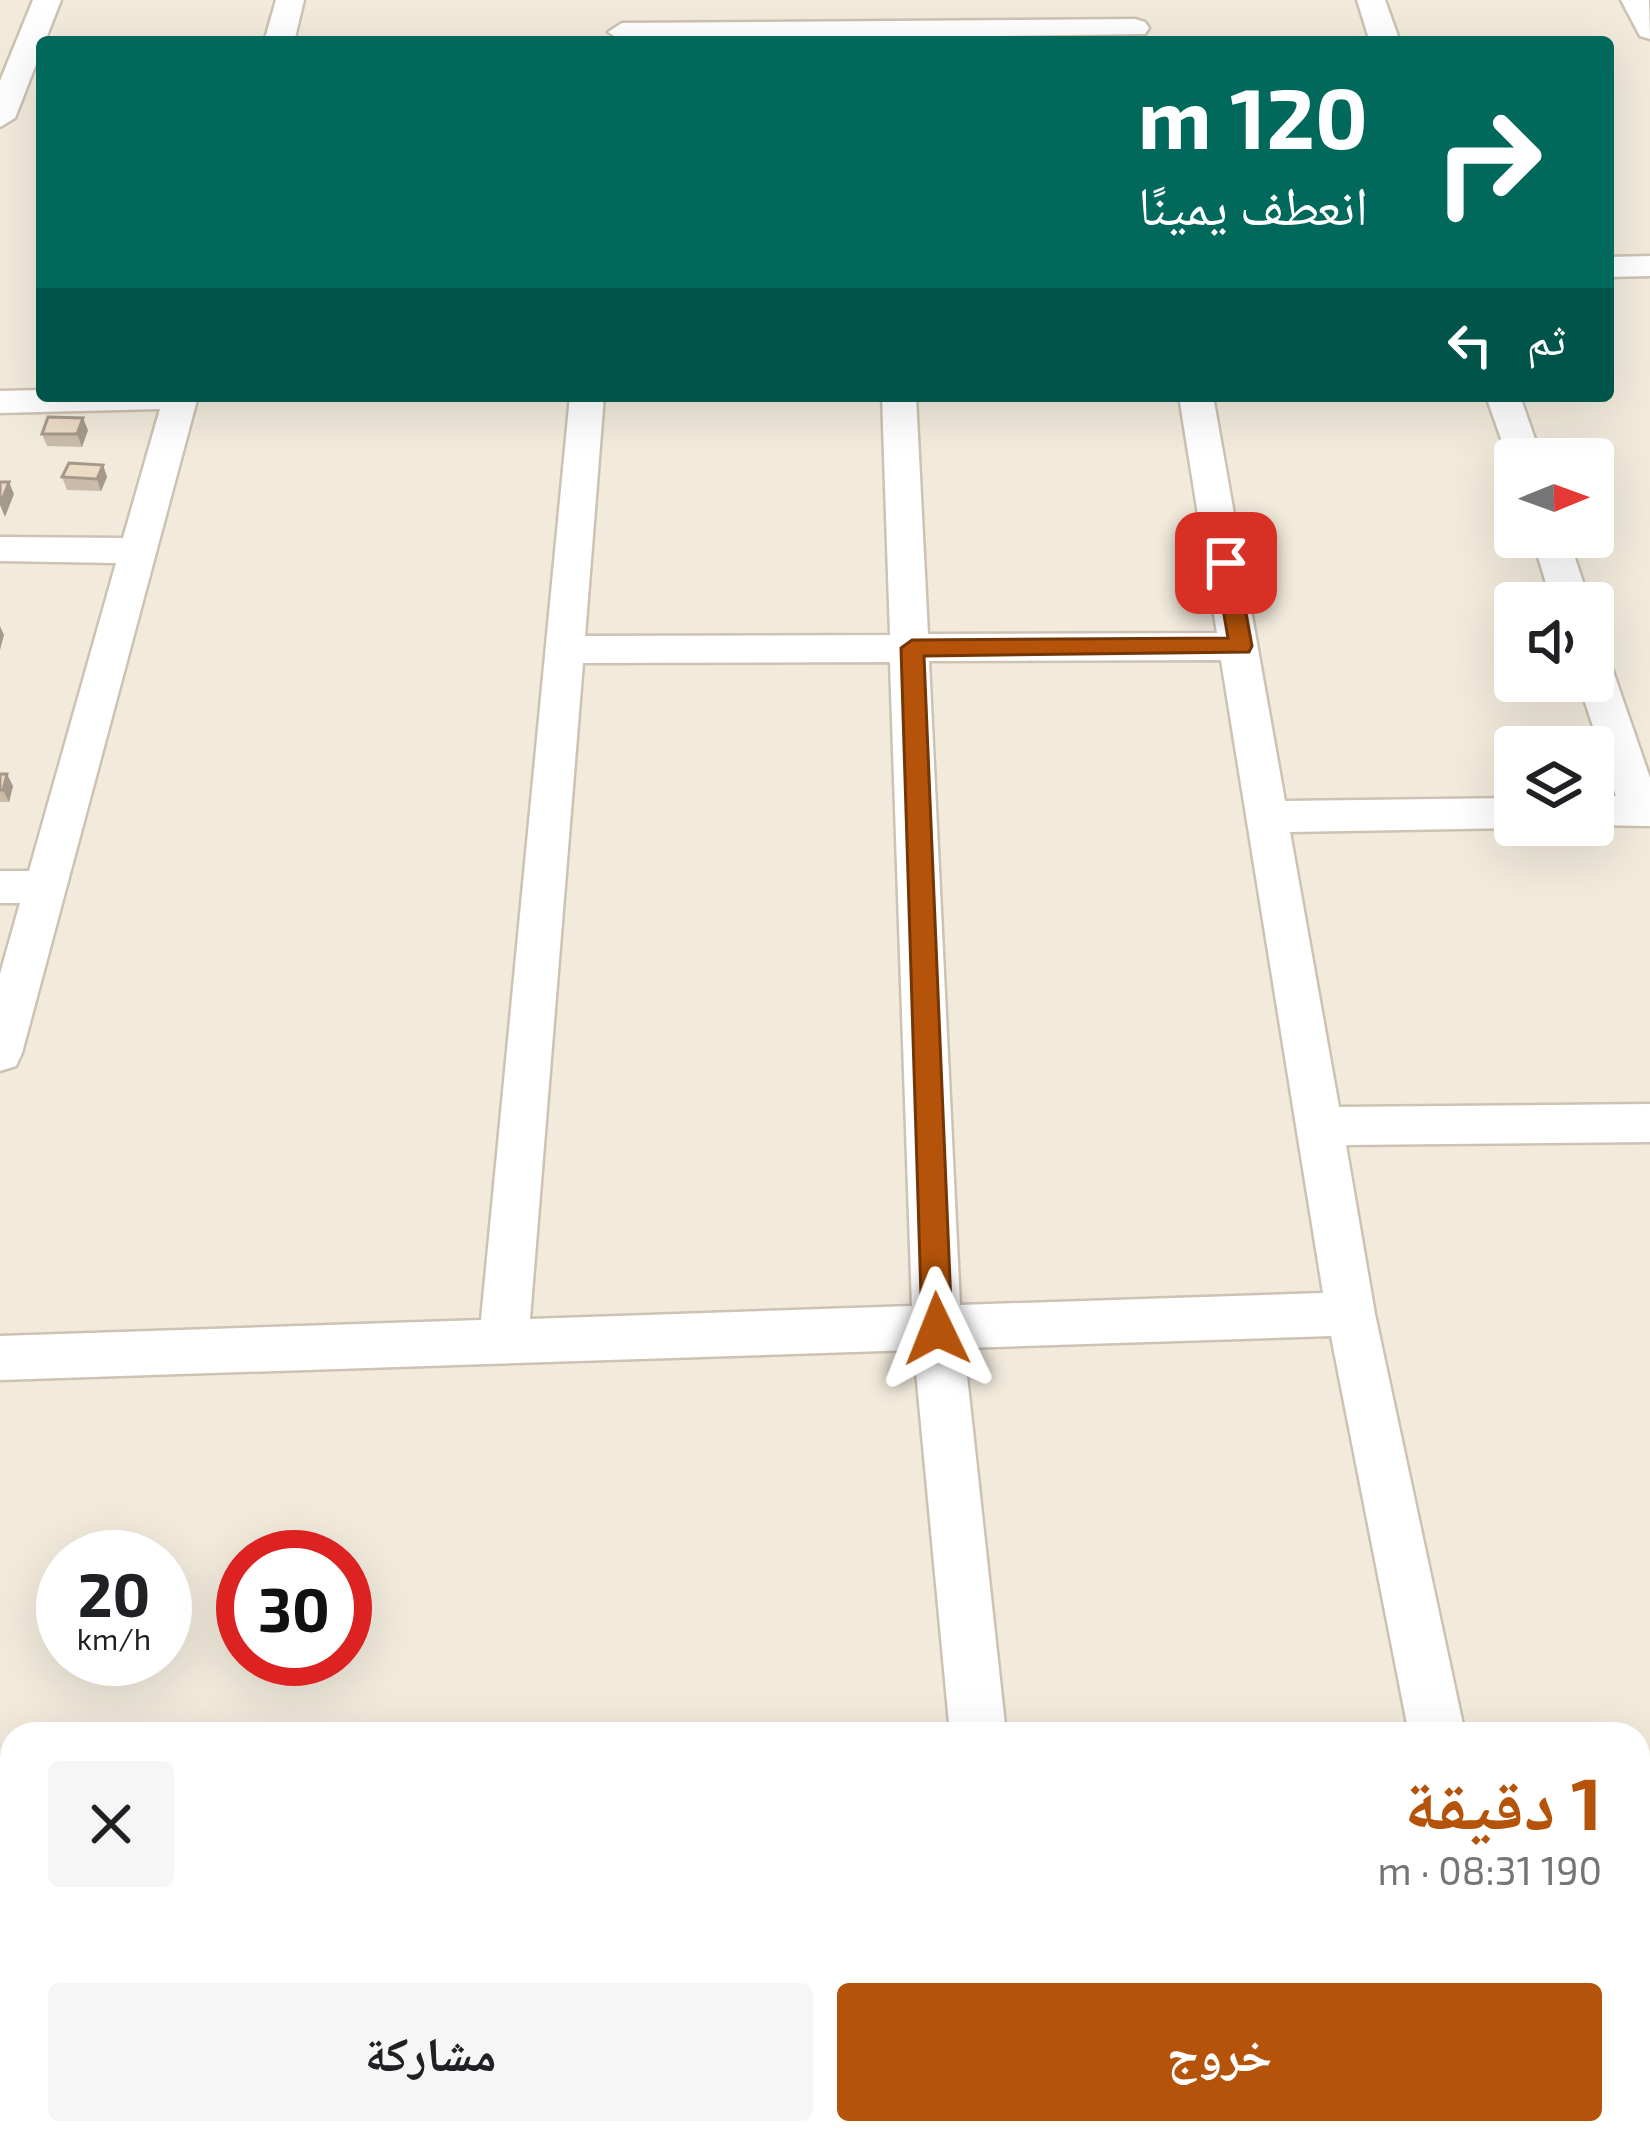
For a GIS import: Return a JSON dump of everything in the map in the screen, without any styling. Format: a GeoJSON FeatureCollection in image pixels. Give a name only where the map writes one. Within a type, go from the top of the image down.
{"type":"FeatureCollection","features":[{"type":"Feature","properties":{"kind":"street"},"geometry":{"type":"LineString","coordinates":[[36,107],[2,110],[47,0]]}},
{"type":"Feature","properties":{"kind":"street"},"geometry":{"type":"LineString","coordinates":[[280,36],[290,0]]}},
{"type":"Feature","properties":{"kind":"street"},"geometry":{"type":"LineString","coordinates":[[621,36],[625,0]]}},
{"type":"Feature","properties":{"kind":"street"},"geometry":{"type":"LineString","coordinates":[[1371,0],[1383,36]]}},
{"type":"Feature","properties":{"kind":"street"},"geometry":{"type":"LineString","coordinates":[[1635,0],[1650,30]]}},
{"type":"Feature","properties":{"kind":"street"},"geometry":{"type":"LineString","coordinates":[[633,36],[886,15],[1134,24]]}},
{"type":"Feature","properties":{"kind":"street"},"geometry":{"type":"LineString","coordinates":[[1614,267],[1650,266]]}},
{"type":"Feature","properties":{"kind":"street"},"geometry":{"type":"LineString","coordinates":[[0,402],[36,401]]}},
{"type":"Feature","properties":{"kind":"street"},"geometry":{"type":"LineString","coordinates":[[2,1037],[180,402]]}},
{"type":"Feature","properties":{"kind":"street"},"geometry":{"type":"LineString","coordinates":[[502,1344],[586,402]]}},
{"type":"Feature","properties":{"kind":"street"},"geometry":{"type":"LineString","coordinates":[[899,402],[937,1329],[977,1722]]}},
{"type":"Feature","properties":{"kind":"street"},"geometry":{"type":"LineString","coordinates":[[1197,402],[1351,1314],[1435,1722]]}},
{"type":"Feature","properties":{"kind":"street"},"geometry":{"type":"LineString","coordinates":[[1505,402],[1517,438]]}},
{"type":"Feature","properties":{"kind":"street"},"geometry":{"type":"LineString","coordinates":[[0,549],[138,551]]}},
{"type":"Feature","properties":{"kind":"street"},"geometry":{"type":"LineString","coordinates":[[562,650],[1241,646]]}},
{"type":"Feature","properties":{"kind":"street"},"geometry":{"type":"LineString","coordinates":[[1605,702],[1645,811],[1614,812]]}},
{"type":"Feature","properties":{"kind":"street"},"geometry":{"type":"LineString","coordinates":[[1266,817],[1494,813]]}},
{"type":"Feature","properties":{"kind":"street"},"geometry":{"type":"LineString","coordinates":[[0,887],[46,887]]}},
{"type":"Feature","properties":{"kind":"street"},"geometry":{"type":"LineString","coordinates":[[1319,1126],[1650,1123]]}},
{"type":"Feature","properties":{"kind":"street"},"geometry":{"type":"LineString","coordinates":[[0,1358],[1351,1314]]}},
{"type":"Feature","properties":{"kind":"shaded area"},"geometry":{"type":"Polygon","coordinates":[[[0,0],[1650,0],[1650,1722],[0,1722],[0,0]]]}},
{"type":"Feature","properties":{"kind":"building"},"geometry":{"type":"Polygon","coordinates":[[[48,417],[83,418],[77,434],[42,434],[48,417]]]}},
{"type":"Feature","properties":{"kind":"building"},"geometry":{"type":"Polygon","coordinates":[[[69,463],[103,465],[97,479],[62,477],[69,463]]]}},
{"type":"Feature","properties":{"kind":"building"},"geometry":{"type":"Polygon","coordinates":[[[0,482],[9,482],[0,505],[0,482]]]}},
{"type":"Feature","properties":{"kind":"route"},"geometry":{"type":"LineString","coordinates":[[937,1329],[912,648],[1241,646],[1226,563]]}}]}
